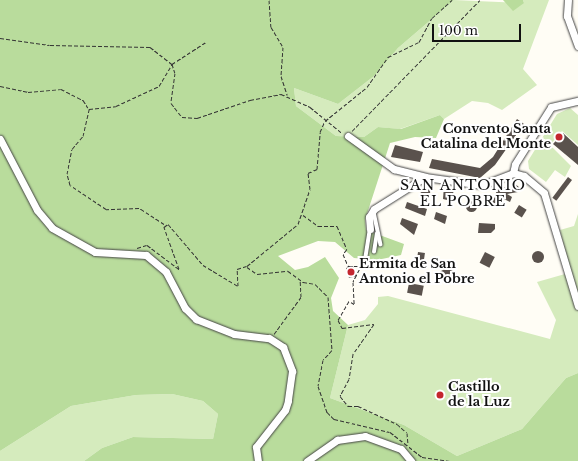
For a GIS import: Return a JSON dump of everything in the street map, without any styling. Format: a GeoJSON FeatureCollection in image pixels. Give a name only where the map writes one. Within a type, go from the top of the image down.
{"type":"FeatureCollection","features":[{"type":"Feature","properties":{"kind":"street"},"geometry":{"type":"LineString","coordinates":[[568,0],[567,16],[578,46]]}},
{"type":"Feature","properties":{"kind":"street"},"geometry":{"type":"LineString","coordinates":[[514,173],[515,164],[551,107],[578,101]]}},
{"type":"Feature","properties":{"kind":"street"},"geometry":{"type":"LineString","coordinates":[[348,136],[394,169],[425,177],[482,185],[514,173],[524,176],[544,193],[578,306]]}},
{"type":"Feature","properties":{"kind":"street"},"geometry":{"type":"LineString","coordinates":[[0,139],[37,210],[52,228],[88,250],[146,255],[159,264],[185,308],[196,319],[234,334],[271,340],[283,347],[291,362],[291,386],[286,410],[256,447],[258,461]]}},
{"type":"Feature","properties":{"kind":"street"},"geometry":{"type":"LineString","coordinates":[[370,230],[369,217],[374,209],[425,177]]}},
{"type":"Feature","properties":{"kind":"street"},"geometry":{"type":"LineString","coordinates":[[307,461],[337,440],[365,436],[379,438],[407,454],[411,461]]}},
{"type":"Feature","properties":{"kind":"lane"},"geometry":{"type":"LineString","coordinates":[[374,209],[377,233],[381,244]]}},
{"type":"Feature","properties":{"kind":"lane"},"geometry":{"type":"LineString","coordinates":[[365,260],[370,230]]}},
{"type":"Feature","properties":{"kind":"lane"},"geometry":{"type":"LineString","coordinates":[[374,252],[377,233]]}},
{"type":"Feature","properties":{"kind":"path"},"geometry":{"type":"LineString","coordinates":[[269,0],[271,27],[283,47],[281,76],[287,95]]}},
{"type":"Feature","properties":{"kind":"path"},"geometry":{"type":"LineString","coordinates":[[0,86],[28,92],[61,88],[83,100],[89,109],[83,136],[72,148],[66,174],[70,185],[106,209],[139,208],[164,224],[203,265],[231,284],[238,286],[236,271],[247,266],[290,233],[302,214],[310,189],[308,174],[317,169],[320,132],[325,121],[366,87],[388,57],[419,42],[432,18],[452,0]]}},
{"type":"Feature","properties":{"kind":"path"},"geometry":{"type":"LineString","coordinates":[[0,38],[50,45],[142,45],[158,51],[172,64],[175,73],[172,104],[178,115],[189,119],[262,97],[287,95],[310,107],[325,121],[348,136],[468,16],[480,0]]}},
{"type":"Feature","properties":{"kind":"path"},"geometry":{"type":"LineString","coordinates":[[89,109],[116,106],[159,86],[172,64],[206,42]]}},
{"type":"Feature","properties":{"kind":"path"},"geometry":{"type":"LineString","coordinates":[[302,214],[318,226],[337,226],[347,249],[343,254],[348,266],[360,266]]}},
{"type":"Feature","properties":{"kind":"path"},"geometry":{"type":"LineString","coordinates":[[132,253],[139,246],[147,245],[179,269],[164,224]]}},
{"type":"Feature","properties":{"kind":"path"},"geometry":{"type":"LineString","coordinates":[[365,260],[360,266],[352,289],[354,304],[349,300],[338,320],[342,328],[374,324],[353,354],[349,379],[340,396],[348,406],[358,406],[397,424],[407,433],[407,454]]}},
{"type":"Feature","properties":{"kind":"path"},"geometry":{"type":"LineString","coordinates":[[247,266],[257,274],[288,271],[299,279],[316,284],[328,297],[332,350],[323,360],[318,386],[327,412],[334,418],[390,432],[422,457],[450,461]]}},
{"type":"Feature","properties":{"kind":"path"},"geometry":{"type":"LineString","coordinates":[[271,340],[301,297],[299,279]]}},
{"type":"Feature","properties":{"kind":"green space"},"geometry":{"type":"Polygon","coordinates":[[[0,0],[454,0],[398,48],[374,76],[338,104],[294,88],[296,106],[336,136],[364,137],[378,127],[401,129],[440,115],[444,119],[436,138],[415,137],[390,143],[365,220],[366,230],[404,244],[401,255],[377,260],[354,258],[335,242],[318,241],[278,256],[295,270],[308,267],[325,257],[339,278],[331,298],[333,311],[348,325],[330,398],[404,425],[457,456],[522,429],[566,378],[578,373],[578,461],[84,461],[102,448],[133,437],[213,439],[218,414],[203,401],[172,394],[136,395],[71,406],[0,451],[0,0]]]}},
{"type":"Feature","properties":{"kind":"green space"},"geometry":{"type":"Polygon","coordinates":[[[454,0],[524,3],[523,0],[549,0],[523,69],[537,85],[502,110],[488,103],[472,101],[444,119],[440,115],[400,129],[378,127],[364,137],[336,136],[296,106],[294,88],[338,104],[374,76],[398,48],[454,0]]]}},
{"type":"Feature","properties":{"kind":"green space"},"geometry":{"type":"Polygon","coordinates":[[[503,0],[523,0],[524,3],[513,11],[503,0]]]}},
{"type":"Feature","properties":{"kind":"green space"},"geometry":{"type":"Polygon","coordinates":[[[570,108],[578,115],[578,145],[562,131],[550,145],[571,166],[565,177],[555,170],[546,182],[529,169],[528,161],[557,114],[570,108]]]}},
{"type":"Feature","properties":{"kind":"green space"},"geometry":{"type":"Polygon","coordinates":[[[578,214],[578,373],[566,378],[522,429],[457,456],[404,425],[330,398],[348,325],[365,320],[378,304],[378,297],[388,296],[550,339],[556,320],[537,282],[565,274],[568,265],[560,230],[574,226],[578,214]]]}},
{"type":"Feature","properties":{"kind":"green space"},"geometry":{"type":"Polygon","coordinates":[[[172,394],[203,401],[218,414],[213,439],[133,437],[102,448],[84,461],[0,461],[0,451],[71,406],[136,395],[172,394]]]}},
{"type":"Feature","properties":{"kind":"building"},"geometry":{"type":"Polygon","coordinates":[[[517,119],[524,124],[495,165],[480,178],[429,168],[432,159],[480,168],[493,157],[517,119]]]}},
{"type":"Feature","properties":{"kind":"building"},"geometry":{"type":"Polygon","coordinates":[[[563,133],[578,147],[578,165],[553,144],[563,133]]]}},
{"type":"Feature","properties":{"kind":"building"},"geometry":{"type":"Polygon","coordinates":[[[395,145],[423,152],[420,162],[391,157],[395,145]]]}},
{"type":"Feature","properties":{"kind":"building"},"geometry":{"type":"Polygon","coordinates":[[[568,177],[572,180],[556,201],[552,198],[568,177]]]}},
{"type":"Feature","properties":{"kind":"building"},"geometry":{"type":"Polygon","coordinates":[[[514,183],[520,188],[518,192],[507,194],[512,197],[510,202],[502,198],[497,207],[491,204],[499,186],[511,189],[514,183]]]}},
{"type":"Feature","properties":{"kind":"building"},"geometry":{"type":"Polygon","coordinates":[[[423,186],[431,189],[429,196],[420,193],[423,186]]]}},
{"type":"Feature","properties":{"kind":"building"},"geometry":{"type":"Polygon","coordinates":[[[444,186],[454,190],[451,201],[443,199],[444,186]]]}},
{"type":"Feature","properties":{"kind":"building"},"geometry":{"type":"Polygon","coordinates":[[[471,200],[475,202],[477,206],[475,210],[471,212],[467,210],[465,206],[467,202],[471,200]]]}},
{"type":"Feature","properties":{"kind":"building"},"geometry":{"type":"Polygon","coordinates":[[[407,202],[427,209],[425,216],[405,208],[407,202]]]}},
{"type":"Feature","properties":{"kind":"building"},"geometry":{"type":"Polygon","coordinates":[[[519,205],[527,210],[522,217],[514,213],[519,205]]]}},
{"type":"Feature","properties":{"kind":"building"},"geometry":{"type":"Polygon","coordinates":[[[436,212],[447,216],[445,224],[434,219],[436,212]]]}},
{"type":"Feature","properties":{"kind":"building"},"geometry":{"type":"Polygon","coordinates":[[[402,218],[418,224],[414,235],[400,224],[402,218]]]}},
{"type":"Feature","properties":{"kind":"building"},"geometry":{"type":"Polygon","coordinates":[[[479,223],[495,224],[495,229],[491,233],[478,233],[479,223]]]}},
{"type":"Feature","properties":{"kind":"building"},"geometry":{"type":"Polygon","coordinates":[[[536,251],[540,251],[544,257],[540,263],[536,263],[532,259],[532,255],[536,251]]]}},
{"type":"Feature","properties":{"kind":"building"},"geometry":{"type":"Polygon","coordinates":[[[418,252],[425,253],[423,264],[416,263],[418,252]]]}},
{"type":"Feature","properties":{"kind":"building"},"geometry":{"type":"Polygon","coordinates":[[[485,252],[495,257],[489,268],[480,263],[485,252]]]}},
{"type":"Feature","properties":{"kind":"building","name":"Ermita de San Antonio el Pobre"},"geometry":{"type":"Polygon","coordinates":[[[353,266],[357,276],[349,278],[346,268],[353,266]]]}},
{"type":"Feature","properties":{"kind":"building"},"geometry":{"type":"Polygon","coordinates":[[[447,268],[457,273],[456,280],[440,280],[437,273],[447,268]]]}},
{"type":"Feature","properties":{"kind":"building"},"geometry":{"type":"Polygon","coordinates":[[[409,283],[424,286],[422,296],[407,293],[409,283]]]}},
{"type":"Feature","properties":{"kind":"place","name":"Convento Santa Catalina del Monte"},"geometry":{"type":"Point","coordinates":[559,137]}},
{"type":"Feature","properties":{"kind":"place","name":"Ermita de San Antonio el Pobre"},"geometry":{"type":"Point","coordinates":[351,272]}},
{"type":"Feature","properties":{"kind":"place","name":"Castillo de la Luz"},"geometry":{"type":"Point","coordinates":[440,395]}},
{"type":"Feature","properties":{"kind":"district","name":"SAN ANTONIO EL POBRE"},"geometry":{"type":"Point","coordinates":[463,194]}}]}
